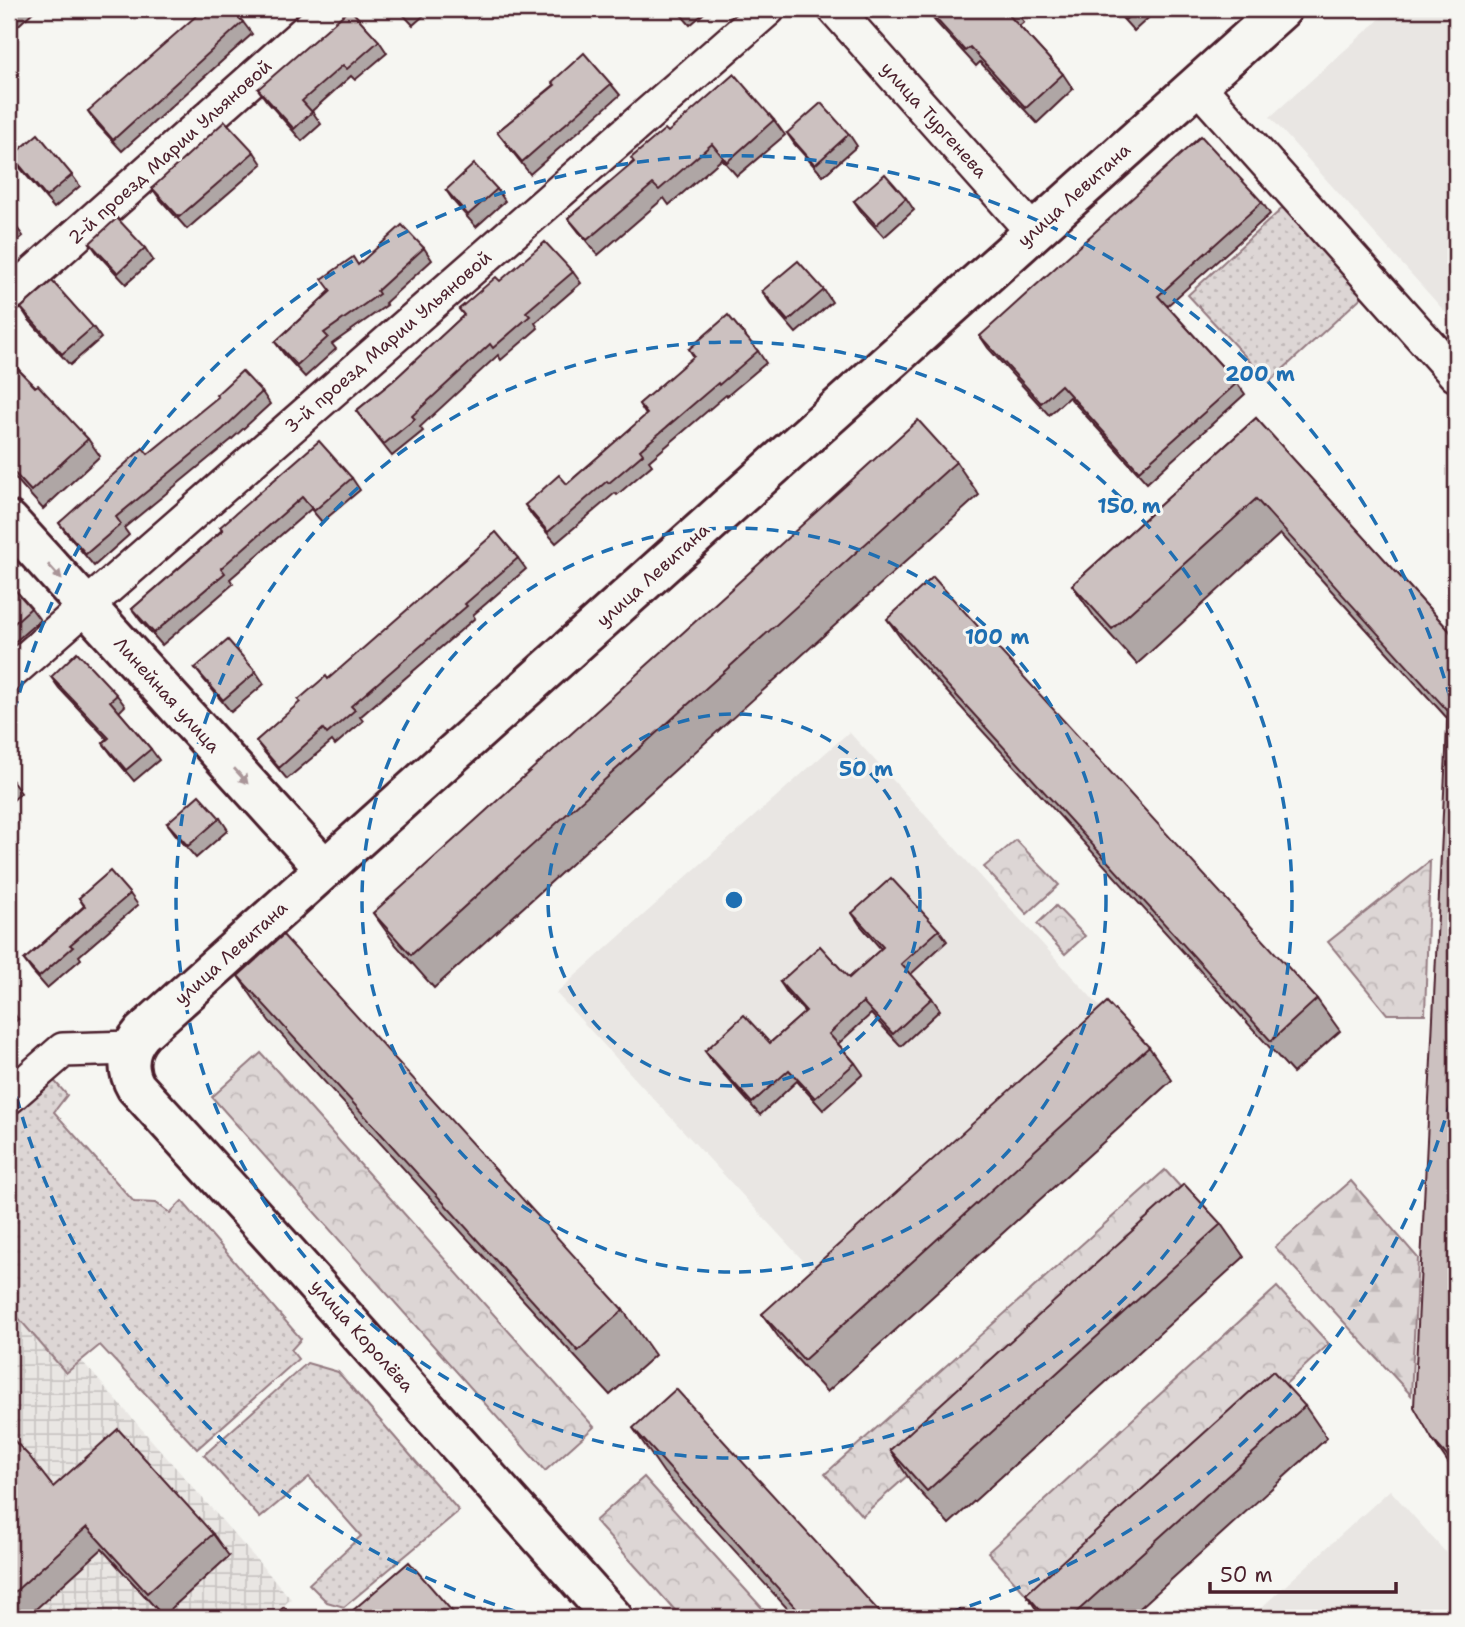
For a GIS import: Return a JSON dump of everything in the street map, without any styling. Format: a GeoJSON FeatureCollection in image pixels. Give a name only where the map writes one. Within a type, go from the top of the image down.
{"type":"FeatureCollection","features":[{"type":"Feature","properties":{"kind":"main road","name":"улица Левитана"},"geometry":{"type":"LineString","coordinates":[[132,1048],[142,1033],[1282,9]]}},
{"type":"Feature","properties":{"kind":"main road","name":"Линейная улица"},"geometry":{"type":"LineString","coordinates":[[9,521],[325,869]]}},
{"type":"Feature","properties":{"kind":"main road","name":"улица Королёва"},"geometry":{"type":"LineString","coordinates":[[132,1048],[129,1065],[136,1087],[613,1618]]}},
{"type":"Feature","properties":{"kind":"street","name":"2-й проезд Марии Ульяновой"},"geometry":{"type":"LineString","coordinates":[[9,295],[331,9]]}},
{"type":"Feature","properties":{"kind":"street","name":"3-й проезд Марии Ульяновой"},"geometry":{"type":"LineString","coordinates":[[9,674],[768,9]]}},
{"type":"Feature","properties":{"kind":"street","name":"улица Тургенева"},"geometry":{"type":"LineString","coordinates":[[835,9],[1033,232]]}},
{"type":"Feature","properties":{"kind":"street"},"geometry":{"type":"LineString","coordinates":[[1197,85],[1456,375]]}},
{"type":"Feature","properties":{"kind":"street"},"geometry":{"type":"LineString","coordinates":[[9,1097],[63,1050],[132,1048]]}},
{"type":"Feature","properties":{"kind":"shaded area"},"geometry":{"type":"Polygon","coordinates":[[[1391,9],[1456,9],[1456,324],[1270,117],[1391,9]]]}},
{"type":"Feature","properties":{"kind":"shaded area"},"geometry":{"type":"Polygon","coordinates":[[[849,732],[1110,1018],[821,1280],[556,993],[849,732]]]}},
{"type":"Feature","properties":{"kind":"shaded area"},"geometry":{"type":"Polygon","coordinates":[[[9,1278],[291,1599],[270,1618],[9,1618],[9,1278]]]}},
{"type":"Feature","properties":{"kind":"shaded area"},"geometry":{"type":"Polygon","coordinates":[[[1390,1490],[1456,1564],[1456,1618],[1250,1618],[1390,1490]]]}},
{"type":"Feature","properties":{"kind":"green space"},"geometry":{"type":"Polygon","coordinates":[[[1299,193],[1379,281],[1269,382],[1188,295],[1299,193]]]}},
{"type":"Feature","properties":{"kind":"green space"},"geometry":{"type":"Polygon","coordinates":[[[1016,840],[1059,885],[1027,914],[984,867],[1016,840]]]}},
{"type":"Feature","properties":{"kind":"green space"},"geometry":{"type":"Polygon","coordinates":[[[1430,861],[1425,1014],[1387,1014],[1328,942],[1430,861]]]}},
{"type":"Feature","properties":{"kind":"green space"},"geometry":{"type":"Polygon","coordinates":[[[1056,906],[1085,936],[1065,954],[1037,924],[1056,906]]]}},
{"type":"Feature","properties":{"kind":"green space"},"geometry":{"type":"Polygon","coordinates":[[[261,1053],[594,1427],[545,1471],[212,1097],[261,1053]]]}},
{"type":"Feature","properties":{"kind":"green space"},"geometry":{"type":"Polygon","coordinates":[[[49,1075],[67,1095],[54,1112],[134,1202],[156,1203],[170,1213],[182,1201],[301,1339],[291,1350],[298,1359],[197,1449],[100,1345],[66,1373],[9,1307],[9,1110],[49,1075]]]}},
{"type":"Feature","properties":{"kind":"green space"},"geometry":{"type":"Polygon","coordinates":[[[1165,1170],[1203,1212],[862,1516],[825,1474],[1165,1170]]]}},
{"type":"Feature","properties":{"kind":"green space"},"geometry":{"type":"Polygon","coordinates":[[[1351,1181],[1418,1258],[1411,1395],[1275,1247],[1351,1181]]]}},
{"type":"Feature","properties":{"kind":"green space"},"geometry":{"type":"Polygon","coordinates":[[[1277,1287],[1329,1344],[1040,1610],[988,1552],[1277,1287]]]}},
{"type":"Feature","properties":{"kind":"green space"},"geometry":{"type":"Polygon","coordinates":[[[307,1363],[338,1372],[459,1511],[344,1607],[327,1602],[309,1584],[361,1536],[309,1477],[260,1518],[204,1455],[307,1363]]]}},
{"type":"Feature","properties":{"kind":"green space"},"geometry":{"type":"Polygon","coordinates":[[[644,1477],[771,1618],[682,1618],[595,1521],[644,1477]]]}},
{"type":"Feature","properties":{"kind":"building"},"geometry":{"type":"Polygon","coordinates":[[[204,9],[232,9],[243,22],[113,140],[88,111],[204,9]]]}},
{"type":"Feature","properties":{"kind":"building"},"geometry":{"type":"Polygon","coordinates":[[[350,9],[379,41],[347,69],[343,65],[302,101],[312,112],[294,129],[258,89],[350,9]]]}},
{"type":"Feature","properties":{"kind":"building"},"geometry":{"type":"Polygon","coordinates":[[[927,9],[1012,9],[1007,13],[1063,74],[1026,108],[970,47],[965,51],[927,9]]]}},
{"type":"Feature","properties":{"kind":"building"},"geometry":{"type":"Polygon","coordinates":[[[1117,9],[1138,9],[1126,19],[1117,9]]]}},
{"type":"Feature","properties":{"kind":"building"},"geometry":{"type":"Polygon","coordinates":[[[584,53],[611,84],[522,162],[497,132],[555,85],[552,82],[584,53]]]}},
{"type":"Feature","properties":{"kind":"building"},"geometry":{"type":"Polygon","coordinates":[[[734,74],[774,120],[727,162],[712,144],[659,190],[653,184],[587,240],[568,218],[634,162],[631,158],[665,129],[668,132],[734,74]]]}},
{"type":"Feature","properties":{"kind":"building"},"geometry":{"type":"Polygon","coordinates":[[[821,103],[849,134],[815,165],[787,133],[821,103]]]}},
{"type":"Feature","properties":{"kind":"building"},"geometry":{"type":"Polygon","coordinates":[[[225,121],[254,152],[179,217],[152,188],[225,121]]]}},
{"type":"Feature","properties":{"kind":"building"},"geometry":{"type":"Polygon","coordinates":[[[38,134],[72,175],[46,197],[12,156],[38,134]]]}},
{"type":"Feature","properties":{"kind":"building"},"geometry":{"type":"Polygon","coordinates":[[[1201,136],[1262,202],[1158,296],[1237,383],[1139,471],[1061,385],[1041,403],[980,336],[1201,136]]]}},
{"type":"Feature","properties":{"kind":"building"},"geometry":{"type":"Polygon","coordinates":[[[474,164],[497,189],[468,215],[446,190],[474,164]]]}},
{"type":"Feature","properties":{"kind":"building"},"geometry":{"type":"Polygon","coordinates":[[[885,174],[906,198],[876,225],[854,201],[885,174]]]}},
{"type":"Feature","properties":{"kind":"building"},"geometry":{"type":"Polygon","coordinates":[[[9,217],[15,224],[9,230],[9,217]]]}},
{"type":"Feature","properties":{"kind":"building"},"geometry":{"type":"Polygon","coordinates":[[[117,218],[145,248],[118,273],[90,243],[117,218]]]}},
{"type":"Feature","properties":{"kind":"building"},"geometry":{"type":"Polygon","coordinates":[[[402,225],[424,248],[377,291],[379,294],[324,333],[328,337],[297,365],[275,342],[331,291],[322,279],[353,257],[358,265],[402,225]]]}},
{"type":"Feature","properties":{"kind":"building"},"geometry":{"type":"Polygon","coordinates":[[[545,242],[573,272],[526,312],[530,316],[493,348],[490,344],[412,416],[415,419],[384,444],[356,411],[393,381],[464,315],[459,309],[496,277],[500,281],[545,242]]]}},
{"type":"Feature","properties":{"kind":"building"},"geometry":{"type":"Polygon","coordinates":[[[1456,246],[1456,262],[1448,253],[1456,246]]]}},
{"type":"Feature","properties":{"kind":"building"},"geometry":{"type":"Polygon","coordinates":[[[798,261],[824,290],[788,321],[762,291],[798,261]]]}},
{"type":"Feature","properties":{"kind":"building"},"geometry":{"type":"Polygon","coordinates":[[[52,281],[93,327],[62,354],[21,308],[52,281]]]}},
{"type":"Feature","properties":{"kind":"building"},"geometry":{"type":"Polygon","coordinates":[[[728,315],[758,351],[640,450],[643,454],[548,532],[525,505],[559,475],[567,484],[647,414],[639,404],[694,356],[689,349],[728,315]]]}},
{"type":"Feature","properties":{"kind":"building"},"geometry":{"type":"Polygon","coordinates":[[[9,360],[35,387],[38,385],[88,439],[31,491],[9,467],[9,360]]]}},
{"type":"Feature","properties":{"kind":"building"},"geometry":{"type":"Polygon","coordinates":[[[242,371],[262,392],[223,429],[116,517],[121,524],[86,554],[59,523],[143,448],[148,454],[218,397],[216,395],[242,371]]]}},
{"type":"Feature","properties":{"kind":"building"},"geometry":{"type":"Polygon","coordinates":[[[1256,418],[1456,638],[1456,1466],[1432,1439],[1414,1407],[1448,711],[1256,499],[1112,629],[1072,585],[1256,418]]]}},
{"type":"Feature","properties":{"kind":"building"},"geometry":{"type":"Polygon","coordinates":[[[918,420],[956,462],[411,955],[373,913],[918,420]]]}},
{"type":"Feature","properties":{"kind":"building"},"geometry":{"type":"Polygon","coordinates":[[[319,441],[352,478],[314,511],[302,497],[221,568],[225,573],[154,633],[132,609],[223,530],[220,527],[319,441]]]}},
{"type":"Feature","properties":{"kind":"building"},"geometry":{"type":"Polygon","coordinates":[[[496,532],[518,558],[351,706],[355,710],[327,734],[323,729],[279,768],[256,741],[300,702],[298,700],[326,676],[328,679],[496,532]]]}},
{"type":"Feature","properties":{"kind":"building"},"geometry":{"type":"Polygon","coordinates":[[[933,577],[1317,999],[1271,1041],[887,619],[933,577]]]}},
{"type":"Feature","properties":{"kind":"building"},"geometry":{"type":"Polygon","coordinates":[[[9,583],[31,608],[9,628],[9,583]]]}},
{"type":"Feature","properties":{"kind":"building"},"geometry":{"type":"Polygon","coordinates":[[[228,640],[256,672],[223,700],[195,668],[228,640]]]}},
{"type":"Feature","properties":{"kind":"building"},"geometry":{"type":"Polygon","coordinates":[[[77,652],[117,695],[110,701],[151,749],[126,770],[103,743],[109,738],[51,677],[77,652]]]}},
{"type":"Feature","properties":{"kind":"building"},"geometry":{"type":"Polygon","coordinates":[[[199,795],[220,818],[188,846],[167,823],[199,795]]]}},
{"type":"Feature","properties":{"kind":"building"},"geometry":{"type":"Polygon","coordinates":[[[110,871],[130,894],[70,945],[73,947],[39,977],[24,960],[85,906],[79,898],[110,871]]]}},
{"type":"Feature","properties":{"kind":"building"},"geometry":{"type":"Polygon","coordinates":[[[891,878],[939,930],[901,964],[932,998],[893,1034],[863,1002],[829,1034],[855,1063],[815,1098],[789,1070],[752,1103],[705,1051],[744,1015],[770,1043],[806,1011],[780,982],[820,946],[849,978],[883,947],[852,913],[891,878]]]}},
{"type":"Feature","properties":{"kind":"building"},"geometry":{"type":"Polygon","coordinates":[[[283,935],[623,1310],[578,1351],[238,976],[283,935]]]}},
{"type":"Feature","properties":{"kind":"building"},"geometry":{"type":"Polygon","coordinates":[[[1107,1002],[1149,1047],[804,1360],[762,1314],[1107,1002]]]}},
{"type":"Feature","properties":{"kind":"building"},"geometry":{"type":"Polygon","coordinates":[[[1184,1184],[1221,1224],[927,1491],[890,1450],[1184,1184]]]}},
{"type":"Feature","properties":{"kind":"building"},"geometry":{"type":"Polygon","coordinates":[[[1273,1371],[1305,1406],[1070,1618],[1047,1618],[1026,1594],[1273,1371]]]}},
{"type":"Feature","properties":{"kind":"building"},"geometry":{"type":"Polygon","coordinates":[[[676,1389],[885,1618],[805,1618],[633,1428],[676,1389]]]}},
{"type":"Feature","properties":{"kind":"building"},"geometry":{"type":"Polygon","coordinates":[[[118,1429],[213,1534],[147,1593],[87,1527],[9,1597],[9,1435],[53,1487],[118,1429]]]}},
{"type":"Feature","properties":{"kind":"building"},"geometry":{"type":"Polygon","coordinates":[[[409,1562],[458,1618],[344,1618],[409,1562]]]}},
{"type":"Feature","properties":{"kind":"building"},"geometry":{"type":"Polygon","coordinates":[[[284,1607],[294,1618],[272,1618],[284,1607]]]}}]}
